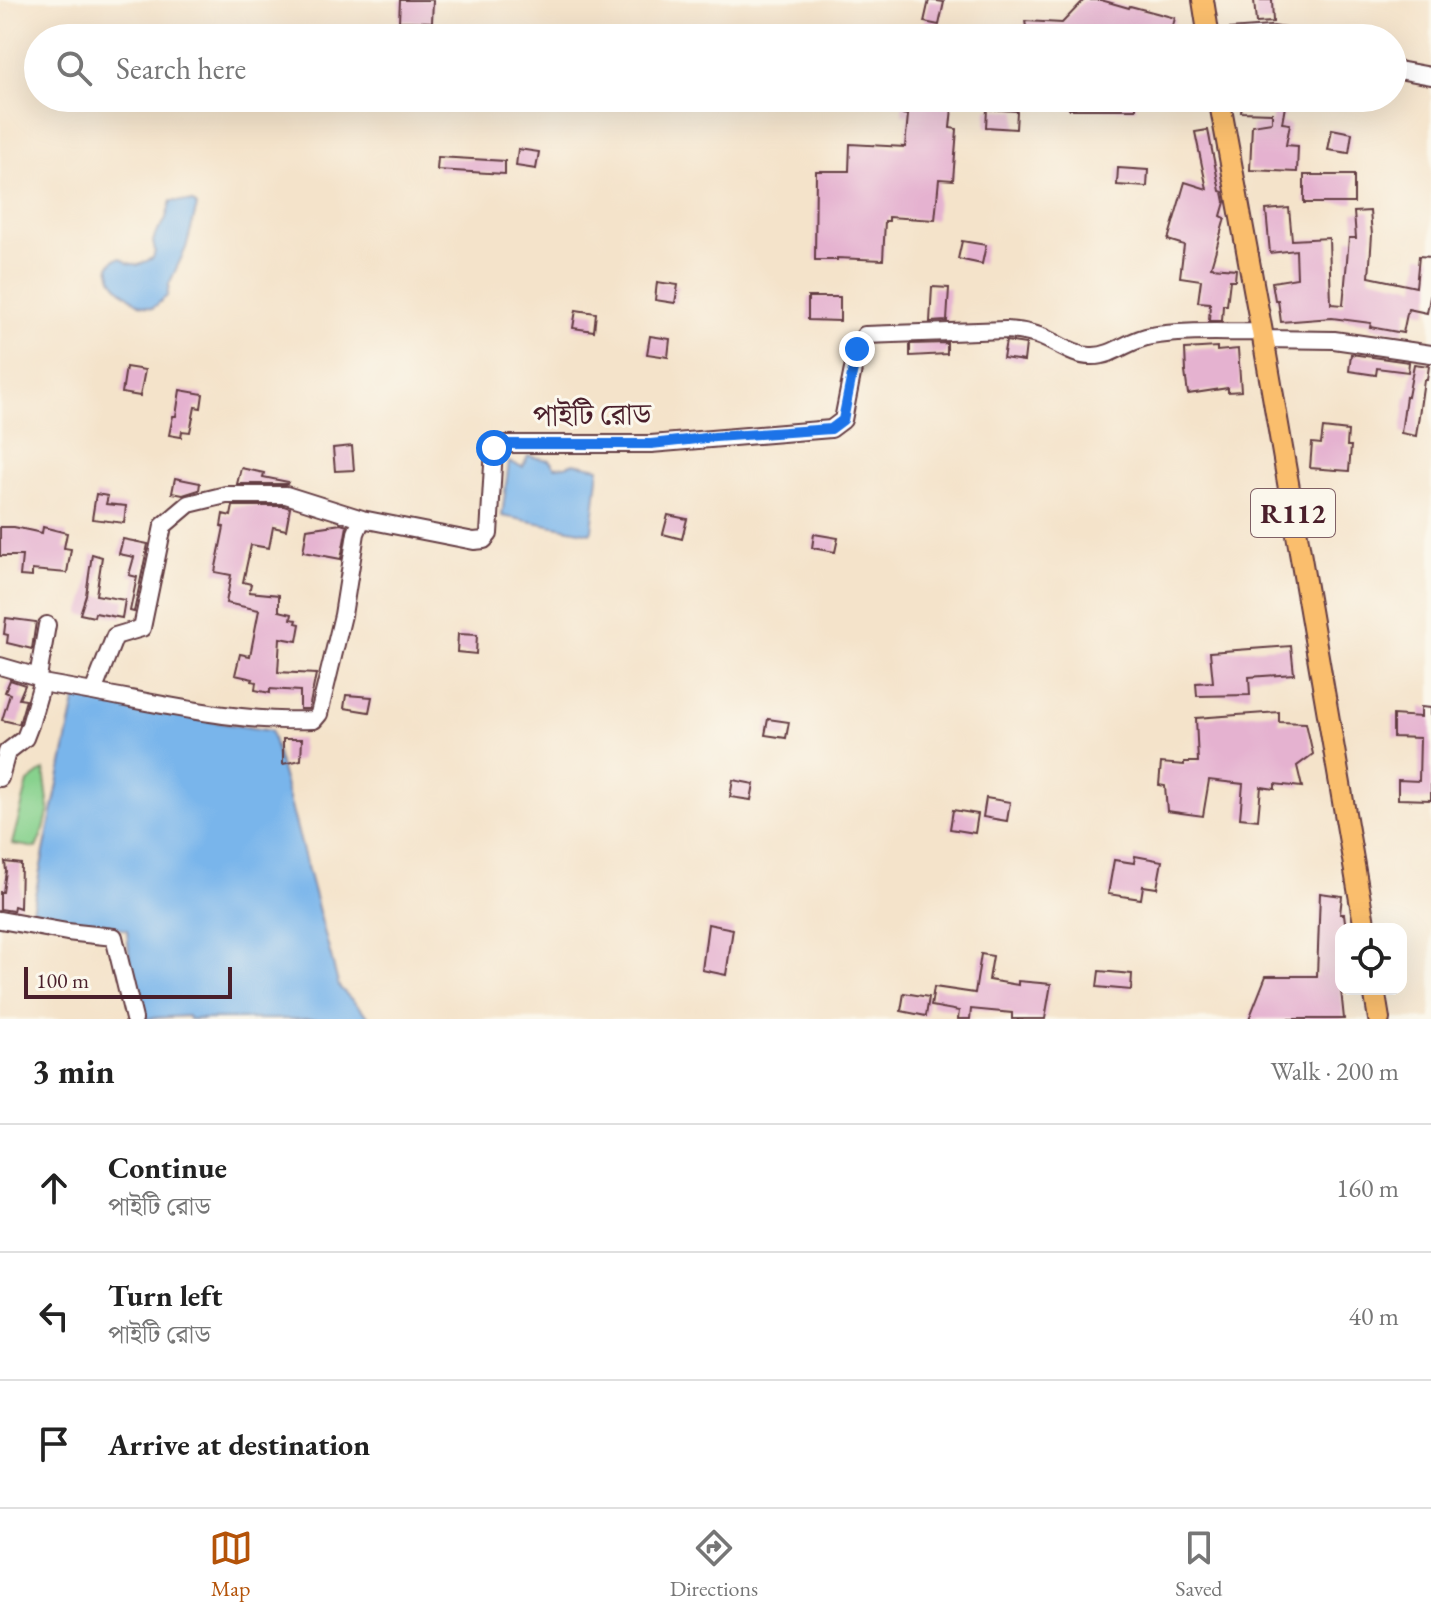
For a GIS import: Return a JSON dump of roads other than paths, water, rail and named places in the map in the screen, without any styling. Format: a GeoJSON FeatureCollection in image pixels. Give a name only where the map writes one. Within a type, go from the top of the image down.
{"type":"FeatureCollection","features":[{"type":"Feature","properties":{"kind":"main road"},"geometry":{"type":"LineString","coordinates":[[1203,0],[1207,24]]}},
{"type":"Feature","properties":{"kind":"main road","name":"R112"},"geometry":{"type":"LineString","coordinates":[[1222,112],[1364,923]]}},
{"type":"Feature","properties":{"kind":"main road"},"geometry":{"type":"LineString","coordinates":[[1375,995],[1379,1019]]}},
{"type":"Feature","properties":{"kind":"street"},"geometry":{"type":"LineString","coordinates":[[1407,72],[1431,76]]}},
{"type":"Feature","properties":{"kind":"street","name":"পাইটি রোড"},"geometry":{"type":"LineString","coordinates":[[362,519],[474,541],[484,540],[489,534],[494,448],[502,444],[651,444],[831,429],[843,420],[857,349],[865,335],[1006,330],[1027,332],[1072,352],[1097,357],[1132,340],[1151,336],[1262,335]]}},
{"type":"Feature","properties":{"kind":"street"},"geometry":{"type":"LineString","coordinates":[[1262,335],[1334,340],[1431,354]]}},
{"type":"Feature","properties":{"kind":"street"},"geometry":{"type":"LineString","coordinates":[[0,666],[40,680],[93,692],[234,717],[314,720],[319,714],[343,615],[356,533],[362,519],[286,495],[226,495],[189,504],[163,526],[142,628],[115,636],[93,692]]}},
{"type":"Feature","properties":{"kind":"street"},"geometry":{"type":"LineString","coordinates":[[0,778],[3,748],[25,738],[30,725],[47,625]]}},
{"type":"Feature","properties":{"kind":"street"},"geometry":{"type":"LineString","coordinates":[[0,920],[114,937],[134,1019]]}},
{"type":"Feature","properties":{"kind":"water"},"geometry":{"type":"Polygon","coordinates":[[[171,201],[193,202],[197,206],[186,248],[169,284],[167,296],[153,308],[143,306],[118,287],[109,266],[115,259],[121,258],[138,265],[153,258],[155,235],[165,221],[171,201]]]}},
{"type":"Feature","properties":{"kind":"water"},"geometry":{"type":"Polygon","coordinates":[[[528,456],[549,460],[555,467],[574,463],[599,468],[590,533],[502,516],[509,462],[523,467],[528,456]]]}},
{"type":"Feature","properties":{"kind":"water"},"geometry":{"type":"Polygon","coordinates":[[[76,696],[271,731],[339,987],[371,1019],[189,1019],[188,1016],[135,1019],[127,930],[32,910],[76,696]]]}}]}
